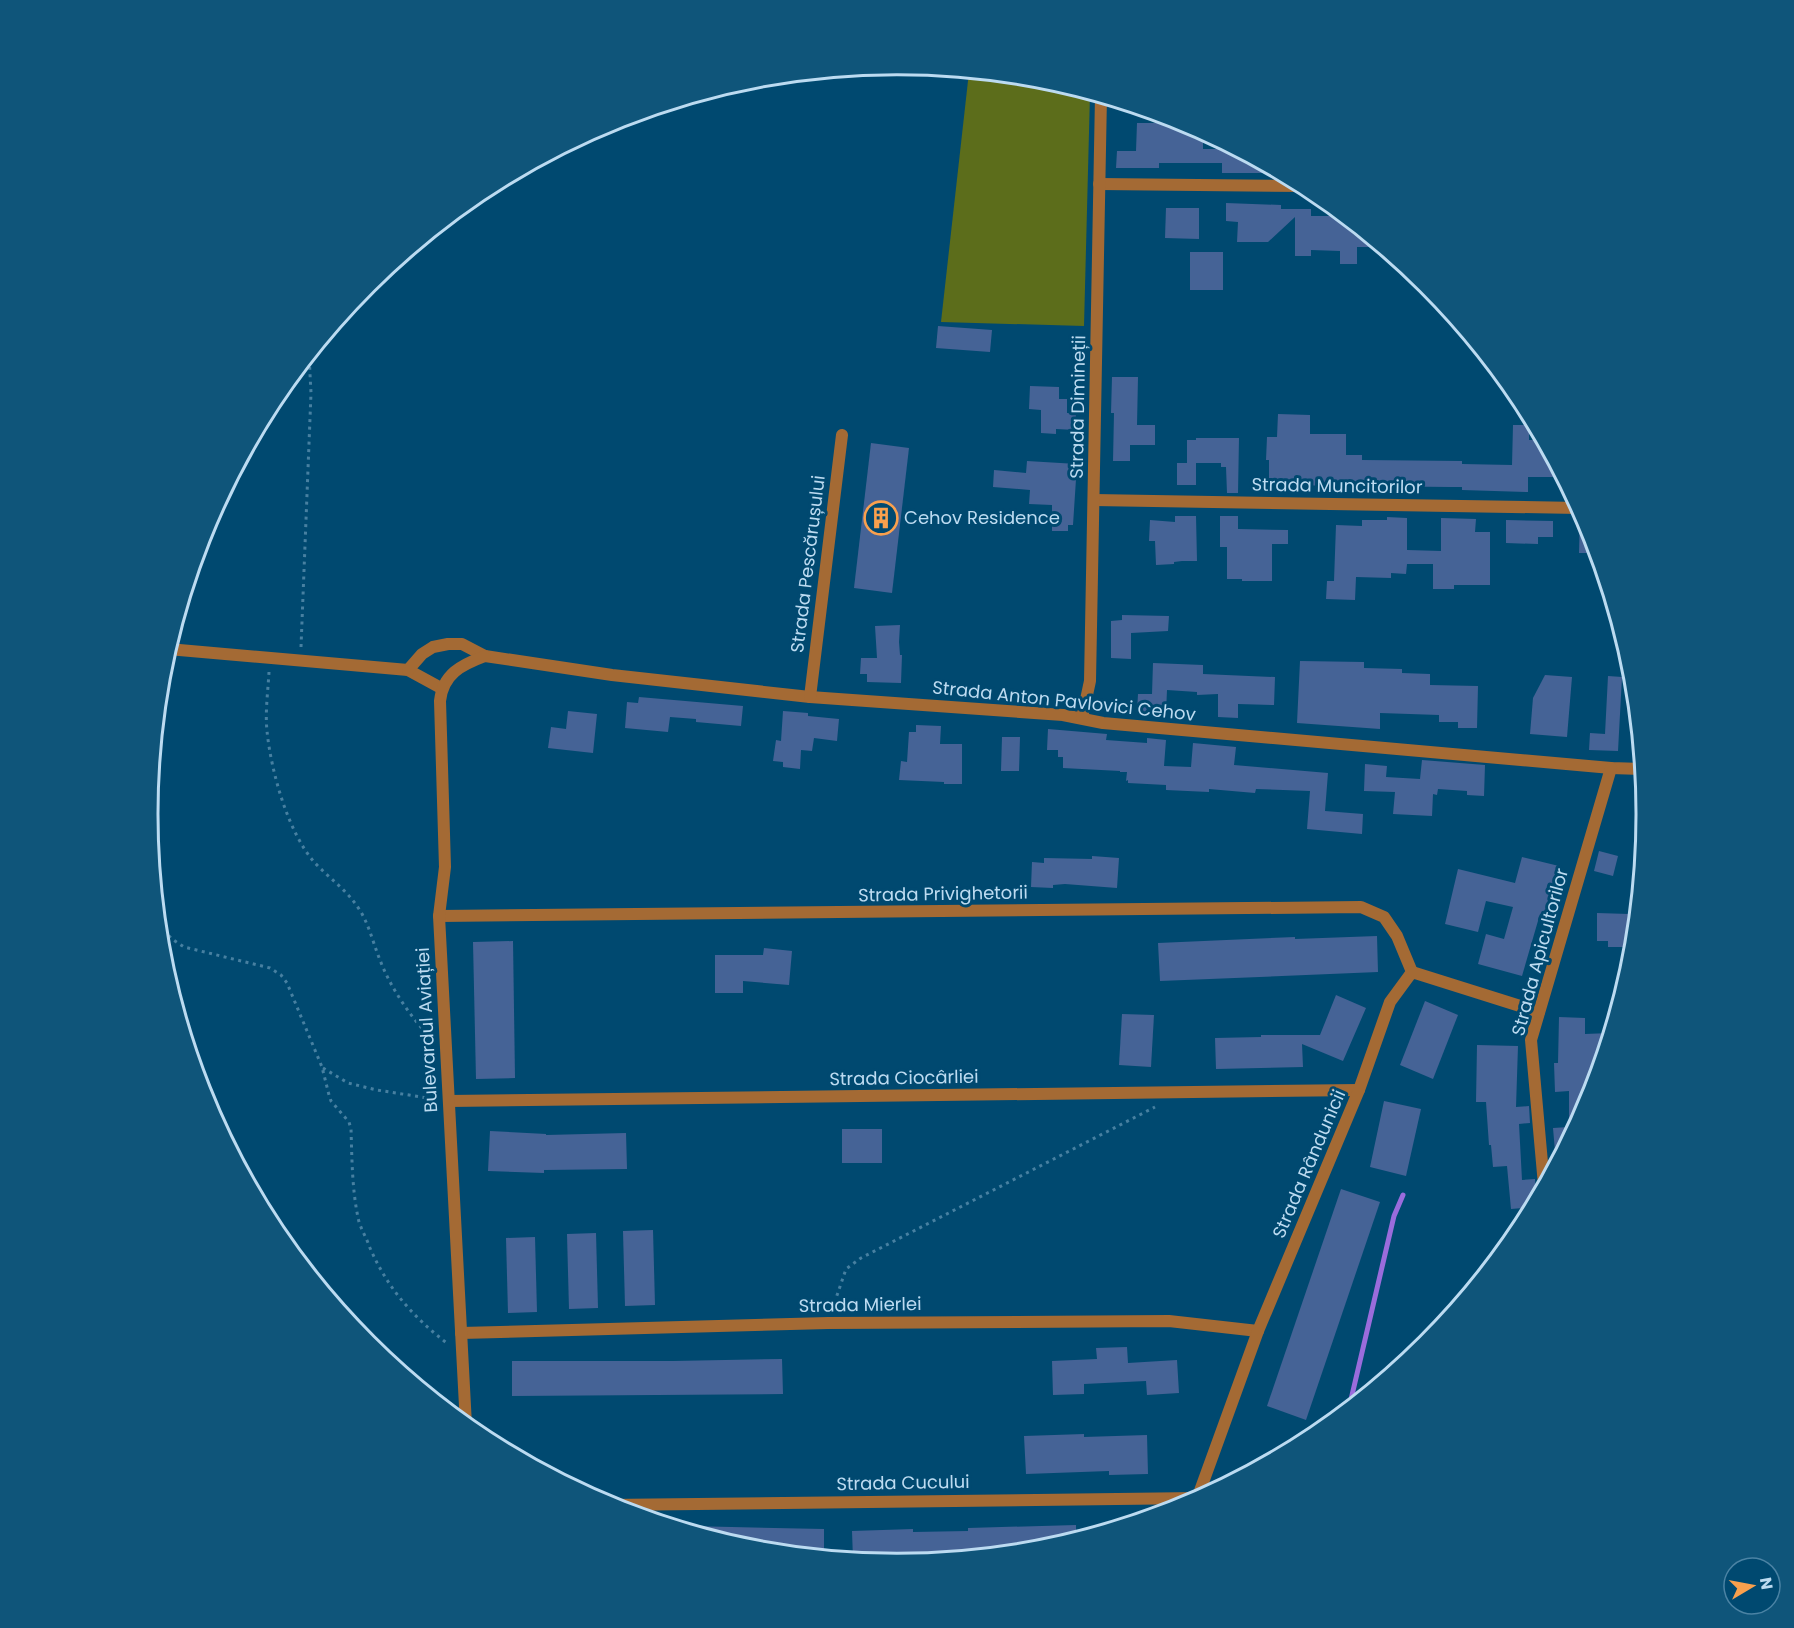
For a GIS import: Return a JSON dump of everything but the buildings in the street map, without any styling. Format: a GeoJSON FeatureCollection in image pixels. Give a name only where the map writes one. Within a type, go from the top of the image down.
{"type":"FeatureCollection","features":[{"type":"Feature","properties":{"kind":"street","name":"Strada Dimineții"},"geometry":{"type":"LineString","coordinates":[[1082,718],[1090,681],[1101,104]]}},
{"type":"Feature","properties":{"kind":"street"},"geometry":{"type":"LineString","coordinates":[[1099,184],[1286,186]]}},
{"type":"Feature","properties":{"kind":"street","name":"Strada Pescărușului"},"geometry":{"type":"LineString","coordinates":[[810,697],[842,435]]}},
{"type":"Feature","properties":{"kind":"street","name":"Strada Muncitorilor"},"geometry":{"type":"LineString","coordinates":[[1094,500],[1569,508]]}},
{"type":"Feature","properties":{"kind":"street","name":"Strada Anton Pavlovici Cehov"},"geometry":{"type":"LineString","coordinates":[[408,670],[422,654],[433,647],[462,644],[485,656],[612,675],[810,697],[1063,715],[1103,723],[1634,769]]}},
{"type":"Feature","properties":{"kind":"street"},"geometry":{"type":"LineString","coordinates":[[177,650],[408,670],[441,688],[456,670],[485,656]]}},
{"type":"Feature","properties":{"kind":"street","name":"Bulevardul Aviației"},"geometry":{"type":"LineString","coordinates":[[441,688],[445,867],[439,916],[465,1413]]}},
{"type":"Feature","properties":{"kind":"street","name":"Strada Apicultorilor"},"geometry":{"type":"LineString","coordinates":[[1543,1173],[1531,1040],[1611,768]]}},
{"type":"Feature","properties":{"kind":"street","name":"Strada Privighetorii"},"geometry":{"type":"LineString","coordinates":[[439,916],[1361,908],[1384,917],[1397,936],[1412,972]]}},
{"type":"Feature","properties":{"kind":"street"},"geometry":{"type":"LineString","coordinates":[[1412,972],[1539,1012]]}},
{"type":"Feature","properties":{"kind":"street","name":"Strada Rândunicii"},"geometry":{"type":"LineString","coordinates":[[1202,1487],[1258,1331],[1359,1090],[1390,1002],[1412,972]]}},
{"type":"Feature","properties":{"kind":"street","name":"Strada Ciocârliei"},"geometry":{"type":"LineString","coordinates":[[449,1101],[1359,1090]]}},
{"type":"Feature","properties":{"kind":"street","name":"Strada Mierlei"},"geometry":{"type":"LineString","coordinates":[[461,1333],[828,1323],[1169,1321],[1258,1331]]}},
{"type":"Feature","properties":{"kind":"street","name":"Strada Cucului"},"geometry":{"type":"LineString","coordinates":[[634,1505],[1177,1498]]}},
{"type":"Feature","properties":{"kind":"path"},"geometry":{"type":"LineString","coordinates":[[300,660],[309,366]]}},
{"type":"Feature","properties":{"kind":"path"},"geometry":{"type":"LineString","coordinates":[[269,658],[267,730],[278,787],[291,826],[315,862],[343,888],[360,910],[393,988],[420,1027],[447,1056]]}},
{"type":"Feature","properties":{"kind":"path"},"geometry":{"type":"LineString","coordinates":[[168,936],[184,947],[270,968],[281,975],[287,983],[322,1067],[331,1101],[349,1122],[352,1180],[360,1223],[380,1271],[396,1295],[420,1321],[462,1355]]}},
{"type":"Feature","properties":{"kind":"path"},"geometry":{"type":"LineString","coordinates":[[322,1067],[348,1083],[377,1090],[449,1101]]}},
{"type":"Feature","properties":{"kind":"path"},"geometry":{"type":"LineString","coordinates":[[828,1323],[846,1269],[861,1258],[1183,1093]]}},
{"type":"Feature","properties":{"kind":"green space"},"geometry":{"type":"Polygon","coordinates":[[[968,79],[1041,89],[1090,101],[1084,326],[941,322],[968,79]]]}},
{"type":"Feature","properties":{"kind":"waterway"},"geometry":{"type":"LineString","coordinates":[[1352,1396],[1394,1216],[1403,1195]]}},
{"type":"Feature","properties":{"kind":"place","name":"Cehov Residence"},"geometry":{"type":"Point","coordinates":[881,518]}}]}
